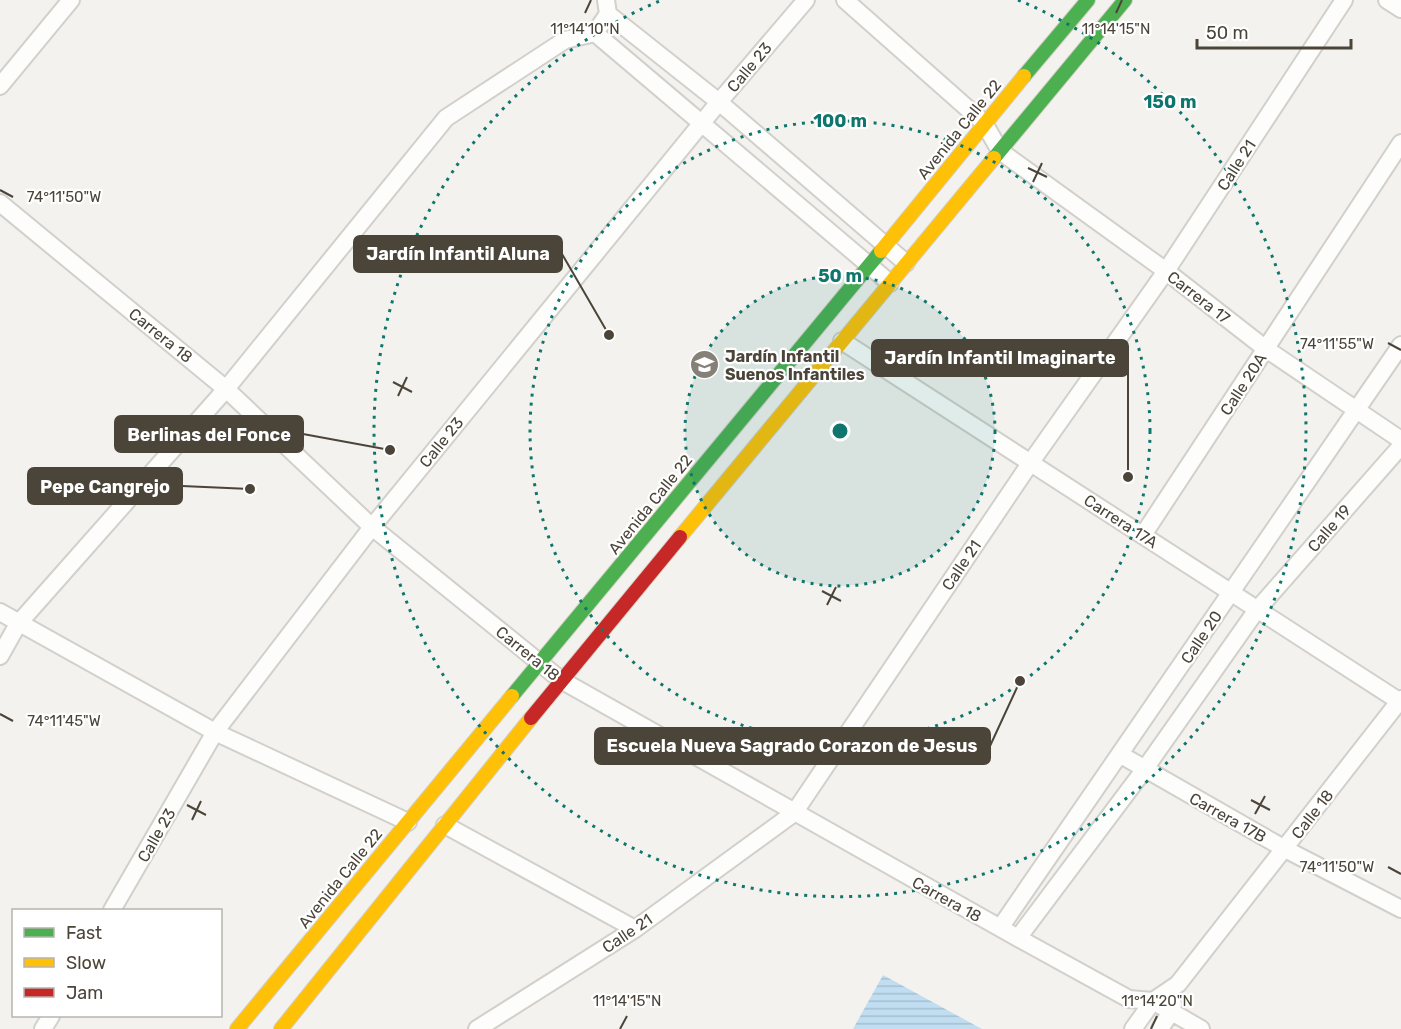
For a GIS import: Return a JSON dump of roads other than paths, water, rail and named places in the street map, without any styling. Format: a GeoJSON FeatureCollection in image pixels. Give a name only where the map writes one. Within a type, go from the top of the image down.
{"type":"FeatureCollection","features":[{"type":"Feature","properties":{"kind":"street"},"geometry":{"type":"LineString","coordinates":[[0,86],[71,0]]}},
{"type":"Feature","properties":{"kind":"street","name":"Calle 23"},"geometry":{"type":"LineString","coordinates":[[113,909],[215,732],[372,527],[719,102],[806,0]]}},
{"type":"Feature","properties":{"kind":"street"},"geometry":{"type":"LineString","coordinates":[[845,0],[984,123],[1000,151]]}},
{"type":"Feature","properties":{"kind":"street","name":"Avenida Calle 22"},"geometry":{"type":"LineString","coordinates":[[237,1029],[1088,0]]}},
{"type":"Feature","properties":{"kind":"street"},"geometry":{"type":"LineString","coordinates":[[281,1029],[561,680],[1125,0]]}},
{"type":"Feature","properties":{"kind":"street","name":"Calle 21"},"geometry":{"type":"LineString","coordinates":[[477,1029],[635,929],[794,813],[1031,462],[1166,272],[1344,0]]}},
{"type":"Feature","properties":{"kind":"street"},"geometry":{"type":"LineString","coordinates":[[1387,0],[1401,9]]}},
{"type":"Feature","properties":{"kind":"street"},"geometry":{"type":"LineString","coordinates":[[595,33],[607,7],[906,263]]}},
{"type":"Feature","properties":{"kind":"street"},"geometry":{"type":"LineString","coordinates":[[595,33],[703,122],[890,283]]}},
{"type":"Feature","properties":{"kind":"street"},"geometry":{"type":"LineString","coordinates":[[0,656],[18,624],[226,389],[446,118],[565,40],[595,33]]}},
{"type":"Feature","properties":{"kind":"street","name":"Calle 20A"},"geometry":{"type":"LineString","coordinates":[[1143,536],[1401,143]]}},
{"type":"Feature","properties":{"kind":"street","name":"Carrera 17"},"geometry":{"type":"LineString","coordinates":[[1000,151],[1166,272],[1266,349],[1401,440]]}},
{"type":"Feature","properties":{"kind":"street","name":"Carrera 18"},"geometry":{"type":"LineString","coordinates":[[2,208],[226,389],[372,527],[561,680],[794,813],[1129,999],[1153,1001],[1201,1029]]}},
{"type":"Feature","properties":{"kind":"street","name":"Carrera 17A"},"geometry":{"type":"LineString","coordinates":[[842,341],[1031,462],[1256,611],[1400,700]]}},
{"type":"Feature","properties":{"kind":"street","name":"Calle 20"},"geometry":{"type":"LineString","coordinates":[[1000,928],[1401,345]]}},
{"type":"Feature","properties":{"kind":"street","name":"Calle 19"},"geometry":{"type":"LineString","coordinates":[[1256,611],[1401,446]]}},
{"type":"Feature","properties":{"kind":"street","name":"Calle 20"},"geometry":{"type":"LineString","coordinates":[[1018,938],[1144,770],[1256,611]]}},
{"type":"Feature","properties":{"kind":"street"},"geometry":{"type":"LineString","coordinates":[[0,612],[215,732],[408,822]]}},
{"type":"Feature","properties":{"kind":"street","name":"Calle 18"},"geometry":{"type":"LineString","coordinates":[[1137,1024],[1153,1001],[1178,984],[1400,700]]}},
{"type":"Feature","properties":{"kind":"street","name":"Carrera 17B"},"geometry":{"type":"LineString","coordinates":[[1121,755],[1285,849],[1401,909]]}},
{"type":"Feature","properties":{"kind":"street"},"geometry":{"type":"LineString","coordinates":[[445,825],[635,929]]}},
{"type":"Feature","properties":{"kind":"street","name":"Calle 18"},"geometry":{"type":"LineString","coordinates":[[1158,1029],[1172,1012],[1178,984]]}},
{"type":"Feature","properties":{"kind":"street"},"geometry":{"type":"LineString","coordinates":[[1129,999],[1137,1024],[1158,1029]]}},
{"type":"Feature","properties":{"kind":"water"},"geometry":{"type":"Polygon","coordinates":[[[883,975],[982,1029],[853,1029],[883,975]]]}},
{"type":"Feature","properties":{"kind":"place","name":"Jardín Infantil Aluna"},"geometry":{"type":"Point","coordinates":[609,335]}},
{"type":"Feature","properties":{"kind":"place","name":"Jardín Infantil Suenos Infantiles"},"geometry":{"type":"Point","coordinates":[704,365]}},
{"type":"Feature","properties":{"kind":"place","name":"Berlinas del Fonce"},"geometry":{"type":"Point","coordinates":[390,450]}},
{"type":"Feature","properties":{"kind":"place","name":"Jardín Infantil Imaginarte"},"geometry":{"type":"Point","coordinates":[1128,477]}},
{"type":"Feature","properties":{"kind":"place","name":"Pepe Cangrejo"},"geometry":{"type":"Point","coordinates":[250,489]}},
{"type":"Feature","properties":{"kind":"place","name":"Escuela Nueva Sagrado Corazon de Jesus"},"geometry":{"type":"Point","coordinates":[1020,681]}}]}
